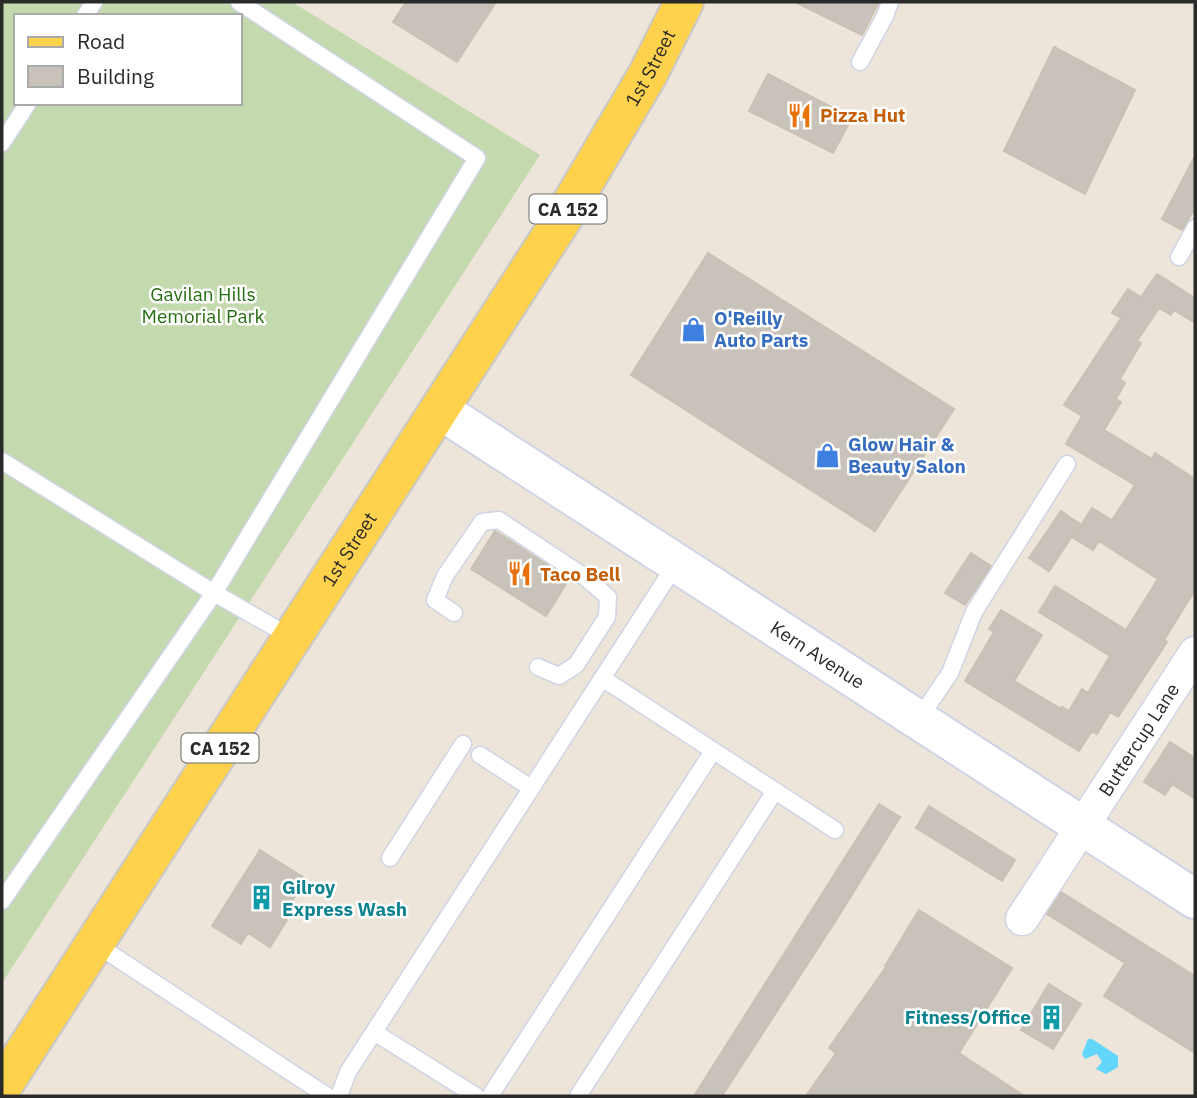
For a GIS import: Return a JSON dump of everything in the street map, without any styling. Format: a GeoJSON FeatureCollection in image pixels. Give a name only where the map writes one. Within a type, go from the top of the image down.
{"type":"FeatureCollection","features":[{"type":"Feature","properties":{"kind":"main road","name":"1st Street"},"geometry":{"type":"LineString","coordinates":[[2,1087],[601,156],[648,74],[684,2]]}},
{"type":"Feature","properties":{"kind":"street","name":"Kern Avenue"},"geometry":{"type":"LineString","coordinates":[[440,410],[1195,899]]}},
{"type":"Feature","properties":{"kind":"street","name":"Buttercup Lane"},"geometry":{"type":"LineString","coordinates":[[1023,919],[1195,653]]}},
{"type":"Feature","properties":{"kind":"lane"},"geometry":{"type":"LineString","coordinates":[[2,901],[214,593],[477,158],[239,2]]}},
{"type":"Feature","properties":{"kind":"lane"},"geometry":{"type":"LineString","coordinates":[[860,62],[890,2]]}},
{"type":"Feature","properties":{"kind":"lane"},"geometry":{"type":"LineString","coordinates":[[2,143],[27,105]]}},
{"type":"Feature","properties":{"kind":"lane"},"geometry":{"type":"LineString","coordinates":[[1179,257],[1195,228]]}},
{"type":"Feature","properties":{"kind":"lane"},"geometry":{"type":"LineString","coordinates":[[2,461],[214,593],[291,637]]}},
{"type":"Feature","properties":{"kind":"lane"},"geometry":{"type":"LineString","coordinates":[[918,720],[950,673],[974,612],[1067,464]]}},
{"type":"Feature","properties":{"kind":"lane"},"geometry":{"type":"LineString","coordinates":[[454,613],[435,600],[445,576],[482,522],[499,520],[586,578],[608,597],[607,617],[576,665],[559,676],[538,667]]}},
{"type":"Feature","properties":{"kind":"lane"},"geometry":{"type":"LineString","coordinates":[[339,1096],[348,1072],[676,564]]}},
{"type":"Feature","properties":{"kind":"lane"},"geometry":{"type":"LineString","coordinates":[[602,678],[835,830]]}},
{"type":"Feature","properties":{"kind":"lane"},"geometry":{"type":"LineString","coordinates":[[390,858],[463,744]]}},
{"type":"Feature","properties":{"kind":"lane"},"geometry":{"type":"LineString","coordinates":[[491,1096],[713,751]]}},
{"type":"Feature","properties":{"kind":"lane"},"geometry":{"type":"LineString","coordinates":[[481,755],[531,788]]}},
{"type":"Feature","properties":{"kind":"lane"},"geometry":{"type":"LineString","coordinates":[[579,1096],[775,791]]}},
{"type":"Feature","properties":{"kind":"lane"},"geometry":{"type":"LineString","coordinates":[[94,943],[327,1096]]}},
{"type":"Feature","properties":{"kind":"lane"},"geometry":{"type":"LineString","coordinates":[[374,1032],[477,1096]]}},
{"type":"Feature","properties":{"kind":"green space","name":"Gavilan Hills Memorial Park"},"geometry":{"type":"Polygon","coordinates":[[[2,2],[292,2],[540,155],[2,983],[2,2]]]}},
{"type":"Feature","properties":{"kind":"water"},"geometry":{"type":"Polygon","coordinates":[[[1088,1039],[1118,1056],[1118,1067],[1106,1074],[1096,1069],[1102,1062],[1097,1054],[1085,1059],[1082,1054],[1088,1039]]]}},
{"type":"Feature","properties":{"kind":"building"},"geometry":{"type":"Polygon","coordinates":[[[406,2],[496,2],[457,62],[393,22],[406,2]]]}},
{"type":"Feature","properties":{"kind":"building"},"geometry":{"type":"Polygon","coordinates":[[[795,2],[879,2],[862,35],[795,2]]]}},
{"type":"Feature","properties":{"kind":"building"},"geometry":{"type":"Polygon","coordinates":[[[1054,47],[1135,90],[1085,194],[1004,151],[1054,47]]]}},
{"type":"Feature","properties":{"kind":"building","name":"Pizza Hut"},"geometry":{"type":"Polygon","coordinates":[[[768,74],[852,118],[833,153],[749,111],[768,74]]]}},
{"type":"Feature","properties":{"kind":"building"},"geometry":{"type":"Polygon","coordinates":[[[1195,156],[1195,208],[1182,230],[1162,219],[1195,156]]]}},
{"type":"Feature","properties":{"kind":"building"},"geometry":{"type":"Polygon","coordinates":[[[708,253],[954,409],[875,531],[631,375],[708,253]]]}},
{"type":"Feature","properties":{"kind":"building"},"geometry":{"type":"Polygon","coordinates":[[[1157,274],[1195,298],[1195,323],[1174,310],[1171,315],[1159,308],[1137,341],[1141,343],[1120,379],[1125,383],[1116,399],[1121,402],[1104,430],[1152,459],[1155,453],[1195,479],[1195,590],[1164,640],[1167,642],[1118,717],[1110,712],[1097,734],[1092,731],[1079,751],[965,681],[994,632],[989,629],[1001,610],[1042,635],[1014,681],[1069,711],[1082,689],[1088,693],[1110,656],[1039,612],[1055,586],[1126,630],[1158,579],[1099,541],[1093,550],[1073,538],[1092,508],[1112,520],[1135,485],[1066,444],[1082,416],[1064,405],[1121,318],[1112,313],[1128,289],[1141,297],[1157,274]]]}},
{"type":"Feature","properties":{"kind":"building"},"geometry":{"type":"Polygon","coordinates":[[[1061,511],[1080,524],[1049,571],[1029,558],[1061,511]]]}},
{"type":"Feature","properties":{"kind":"building","name":"Taco Bell"},"geometry":{"type":"Polygon","coordinates":[[[495,531],[569,579],[546,616],[471,569],[495,531]]]}},
{"type":"Feature","properties":{"kind":"building"},"geometry":{"type":"Polygon","coordinates":[[[971,553],[991,566],[965,605],[945,593],[971,553]]]}},
{"type":"Feature","properties":{"kind":"building"},"geometry":{"type":"Polygon","coordinates":[[[1170,742],[1195,758],[1195,799],[1172,784],[1165,795],[1144,782],[1170,742]]]}},
{"type":"Feature","properties":{"kind":"building"},"geometry":{"type":"Polygon","coordinates":[[[879,804],[900,817],[838,917],[722,1096],[694,1096],[879,804]]]}},
{"type":"Feature","properties":{"kind":"building"},"geometry":{"type":"Polygon","coordinates":[[[929,806],[1015,860],[1002,881],[916,828],[929,806]]]}},
{"type":"Feature","properties":{"kind":"building","name":"Gilroy Express Wash"},"geometry":{"type":"Polygon","coordinates":[[[260,850],[306,879],[282,917],[287,920],[270,947],[248,933],[241,944],[212,926],[260,850]]]}},
{"type":"Feature","properties":{"kind":"building"},"geometry":{"type":"Polygon","coordinates":[[[1061,892],[1195,976],[1195,1053],[1104,996],[1125,963],[1047,914],[1061,892]]]}},
{"type":"Feature","properties":{"kind":"building"},"geometry":{"type":"Polygon","coordinates":[[[919,910],[1012,968],[959,1053],[1024,1096],[806,1096],[836,1053],[829,1048],[886,967],[919,910]]]}},
{"type":"Feature","properties":{"kind":"building","name":"Fitness/Office"},"geometry":{"type":"Polygon","coordinates":[[[1049,984],[1081,1004],[1053,1049],[1021,1030],[1049,984]]]}},
{"type":"Feature","properties":{"kind":"place","name":"Pizza Hut"},"geometry":{"type":"Point","coordinates":[800,115]}},
{"type":"Feature","properties":{"kind":"place","name":"O'Reilly Auto Parts"},"geometry":{"type":"Point","coordinates":[694,329]}},
{"type":"Feature","properties":{"kind":"place","name":"Glow Hair & Beauty Salon"},"geometry":{"type":"Point","coordinates":[828,455]}},
{"type":"Feature","properties":{"kind":"place","name":"Taco Bell"},"geometry":{"type":"Point","coordinates":[520,574]}},
{"type":"Feature","properties":{"kind":"place","name":"Gilroy Express Wash"},"geometry":{"type":"Point","coordinates":[262,898]}},
{"type":"Feature","properties":{"kind":"place","name":"Fitness/Office"},"geometry":{"type":"Point","coordinates":[1051,1017]}}]}
